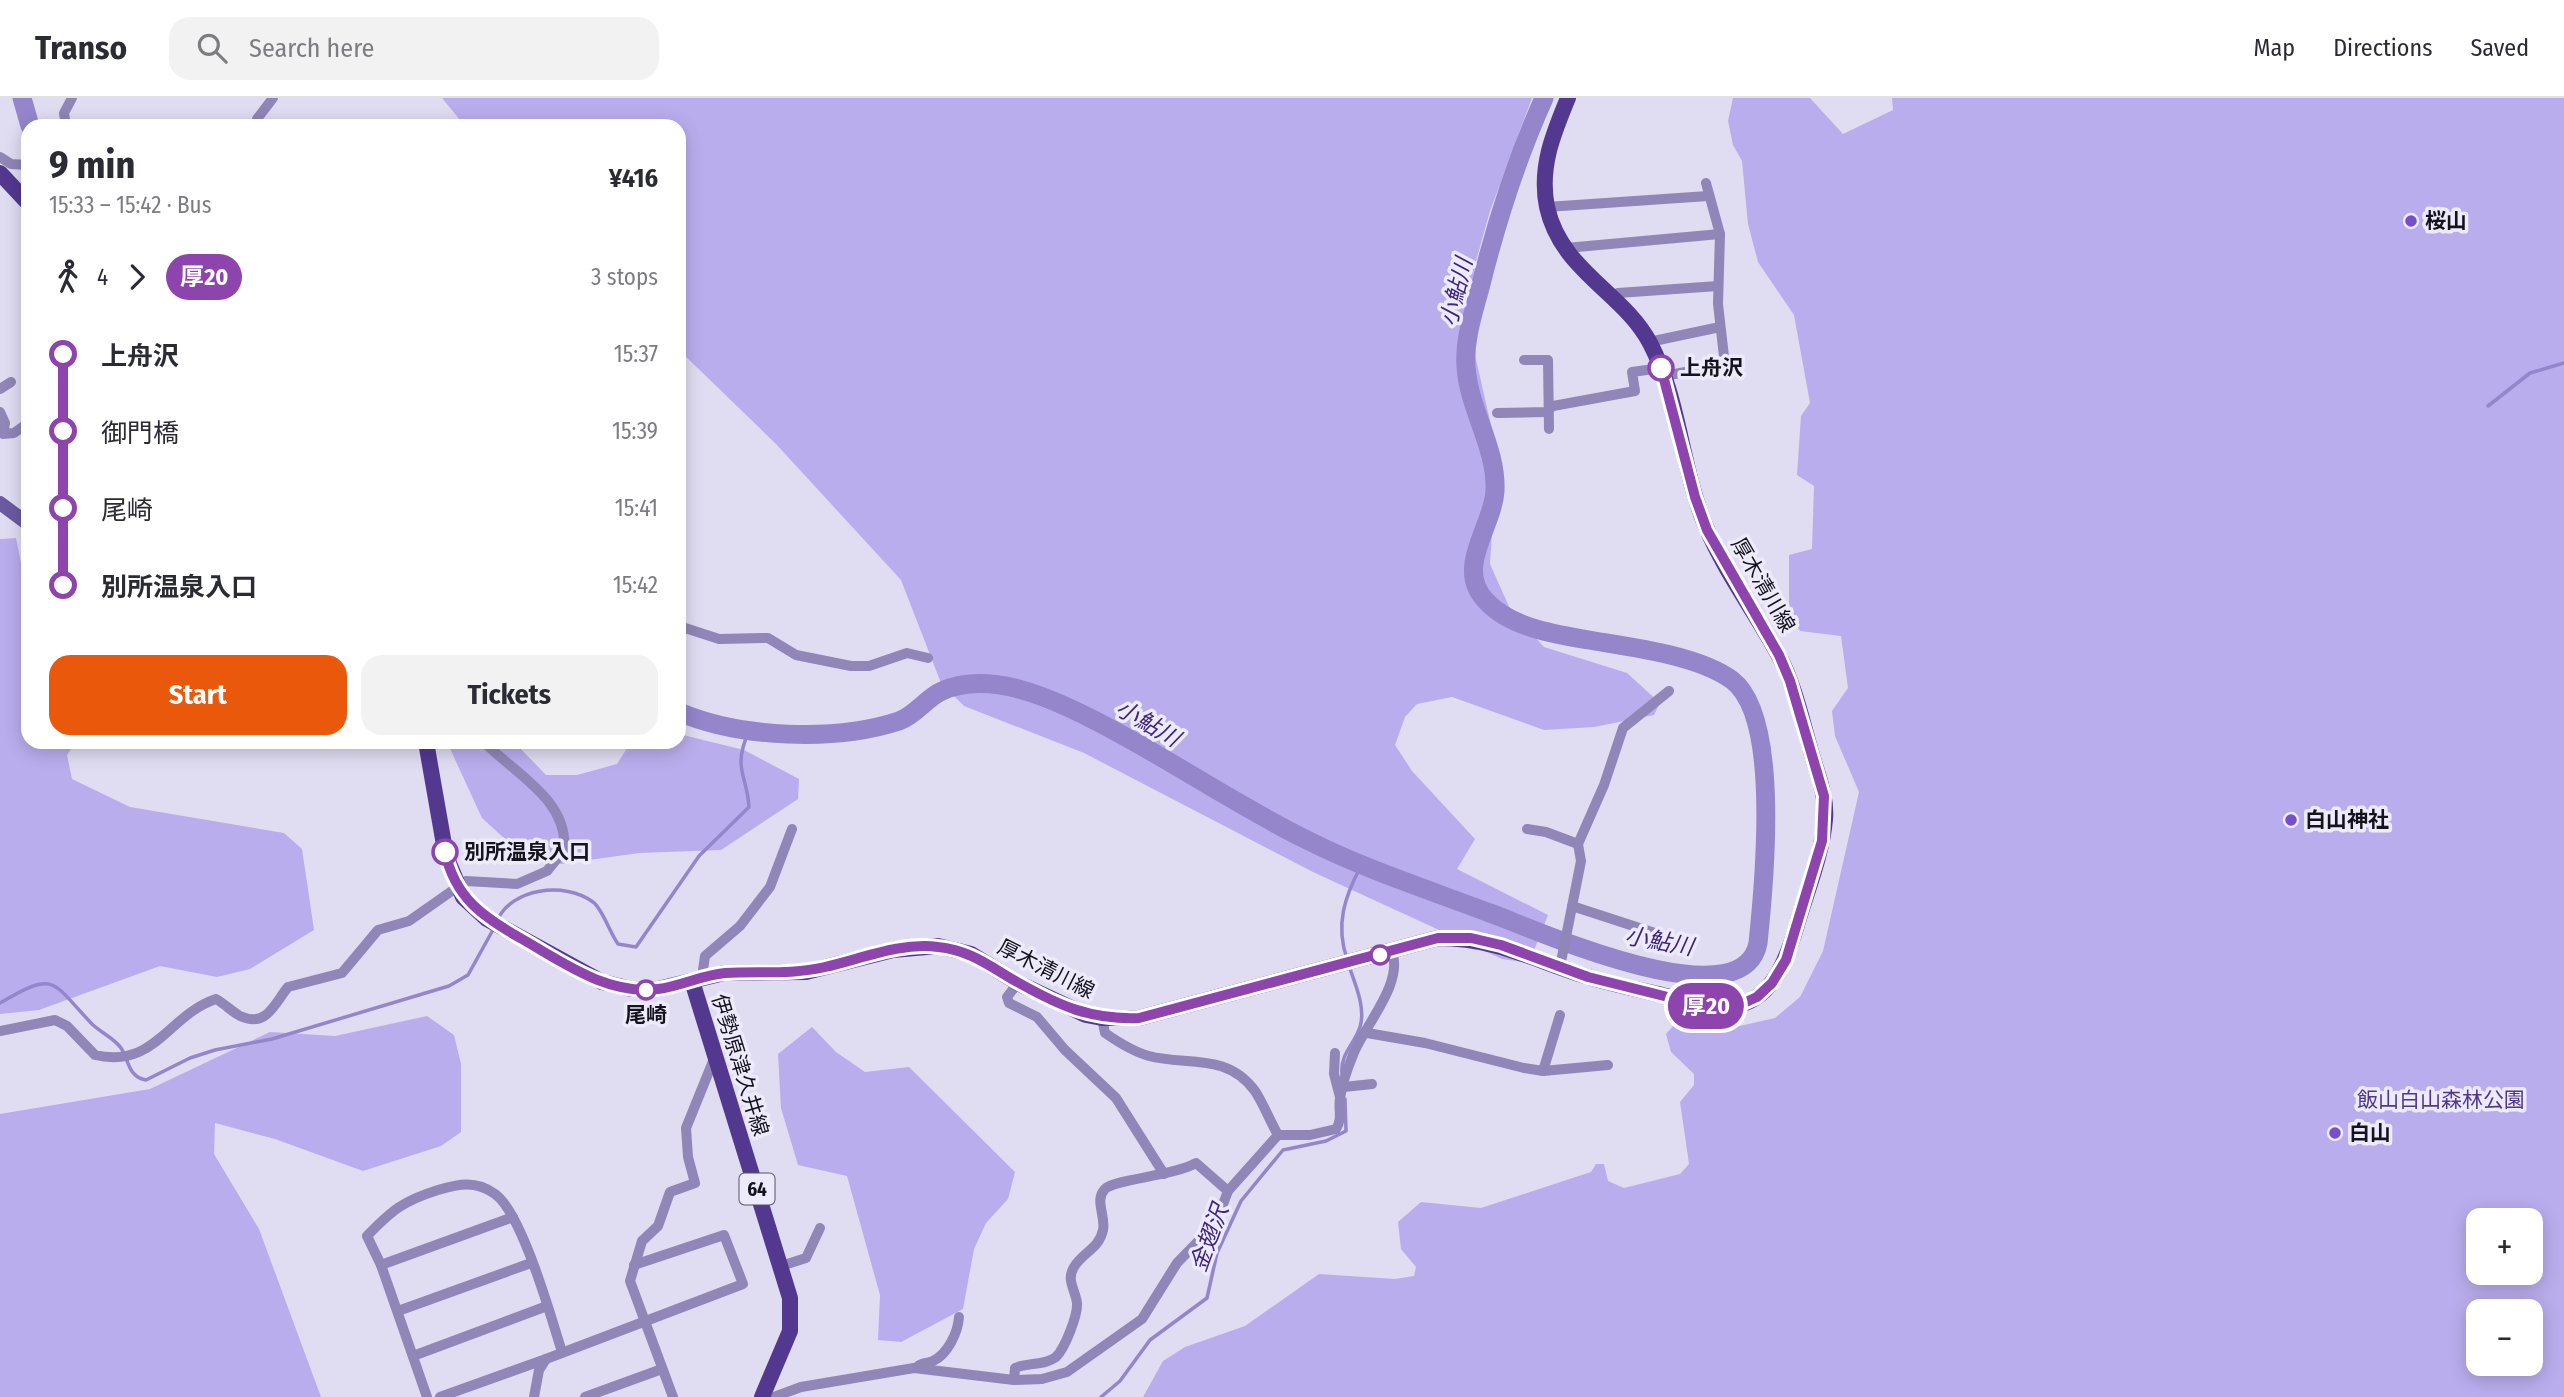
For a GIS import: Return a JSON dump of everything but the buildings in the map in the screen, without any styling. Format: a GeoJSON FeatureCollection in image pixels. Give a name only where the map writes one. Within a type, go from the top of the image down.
{"type":"FeatureCollection","features":[{"type":"Feature","properties":{"kind":"main road","name":"厚木清川線"},"geometry":{"type":"LineString","coordinates":[[697,979],[724,973],[806,972],[893,950],[926,946],[971,954],[1061,1005],[1102,1018],[1155,1016],[1438,938],[1471,938],[1501,945],[1560,967],[1712,1008],[1737,1006],[1757,997],[1772,983],[1786,960],[1822,841],[1824,796],[1790,681],[1779,655],[1707,530],[1695,497],[1663,372],[1649,342],[1585,274],[1566,248],[1547,207],[1544,174],[1548,150],[1568,98]]}},
{"type":"Feature","properties":{"kind":"main road"},"geometry":{"type":"LineString","coordinates":[[0,173],[21,196]]}},
{"type":"Feature","properties":{"kind":"main road","name":"伊勢原津久井線"},"geometry":{"type":"LineString","coordinates":[[427,749],[445,850],[456,886],[484,917],[602,982],[642,990],[697,979],[716,1054],[790,1298],[790,1331],[762,1397]]}},
{"type":"Feature","properties":{"kind":"street"},"geometry":{"type":"LineString","coordinates":[[65,119],[64,113],[72,98]]}},
{"type":"Feature","properties":{"kind":"street"},"geometry":{"type":"LineString","coordinates":[[257,119],[273,98]]}},
{"type":"Feature","properties":{"kind":"street"},"geometry":{"type":"LineString","coordinates":[[0,157],[21,164]]}},
{"type":"Feature","properties":{"kind":"street"},"geometry":{"type":"LineString","coordinates":[[1706,183],[1720,234],[1718,286],[1720,327],[1726,365]]}},
{"type":"Feature","properties":{"kind":"street"},"geometry":{"type":"LineString","coordinates":[[1547,207],[1708,196]]}},
{"type":"Feature","properties":{"kind":"street"},"geometry":{"type":"LineString","coordinates":[[1566,248],[1720,234]]}},
{"type":"Feature","properties":{"kind":"street"},"geometry":{"type":"LineString","coordinates":[[1611,299],[1618,293],[1718,286]]}},
{"type":"Feature","properties":{"kind":"street"},"geometry":{"type":"LineString","coordinates":[[1649,342],[1720,327]]}},
{"type":"Feature","properties":{"kind":"street"},"geometry":{"type":"LineString","coordinates":[[1524,360],[1548,360],[1546,412],[1549,429]]}},
{"type":"Feature","properties":{"kind":"street"},"geometry":{"type":"LineString","coordinates":[[1497,413],[1546,412],[1553,406],[1635,391],[1632,372],[1663,372],[1740,362]]}},
{"type":"Feature","properties":{"kind":"street"},"geometry":{"type":"LineString","coordinates":[[0,389],[11,382]]}},
{"type":"Feature","properties":{"kind":"street"},"geometry":{"type":"LineString","coordinates":[[0,412],[5,423],[2,434],[14,433],[21,428]]}},
{"type":"Feature","properties":{"kind":"street"},"geometry":{"type":"LineString","coordinates":[[0,503],[21,519]]}},
{"type":"Feature","properties":{"kind":"street"},"geometry":{"type":"LineString","coordinates":[[686,628],[719,639],[768,638],[796,655],[851,666],[869,666],[907,653],[928,658]]}},
{"type":"Feature","properties":{"kind":"street"},"geometry":{"type":"LineString","coordinates":[[1560,967],[1581,861],[1578,844],[1604,785],[1623,728],[1669,691]]}},
{"type":"Feature","properties":{"kind":"street"},"geometry":{"type":"LineString","coordinates":[[0,1031],[55,1020],[67,1026],[95,1055],[120,1058],[143,1052],[199,1008],[216,999],[241,1016],[263,1018],[271,1013],[288,987],[342,972],[378,930],[409,921],[456,886],[466,881],[517,884],[547,871],[564,850],[564,823],[540,792],[492,749]]}},
{"type":"Feature","properties":{"kind":"street"},"geometry":{"type":"LineString","coordinates":[[697,979],[705,956],[740,926],[770,887],[792,829]]}},
{"type":"Feature","properties":{"kind":"street"},"geometry":{"type":"LineString","coordinates":[[1527,829],[1546,832],[1578,844]]}},
{"type":"Feature","properties":{"kind":"street"},"geometry":{"type":"LineString","coordinates":[[1572,909],[1658,934]]}},
{"type":"Feature","properties":{"kind":"street"},"geometry":{"type":"LineString","coordinates":[[774,1397],[801,1387],[914,1368],[1014,1380],[1042,1379],[1067,1372],[1142,1320],[1177,1263],[1216,1223],[1228,1191],[1278,1135],[1310,1135],[1336,1129],[1341,1117],[1342,1092],[1353,1054],[1367,1033],[1396,970],[1392,951]]}},
{"type":"Feature","properties":{"kind":"street"},"geometry":{"type":"LineString","coordinates":[[1018,983],[1007,997],[1009,1003],[1037,1017],[1065,1050],[1116,1098],[1164,1174]]}},
{"type":"Feature","properties":{"kind":"street"},"geometry":{"type":"LineString","coordinates":[[1543,1071],[1560,1015]]}},
{"type":"Feature","properties":{"kind":"street"},"geometry":{"type":"LineString","coordinates":[[1102,1018],[1105,1033],[1138,1052],[1152,1057],[1207,1061],[1236,1076],[1254,1090],[1278,1135]]}},
{"type":"Feature","properties":{"kind":"street"},"geometry":{"type":"LineString","coordinates":[[1367,1033],[1543,1071],[1608,1065]]}},
{"type":"Feature","properties":{"kind":"street"},"geometry":{"type":"LineString","coordinates":[[1335,1053],[1334,1074],[1342,1092]]}},
{"type":"Feature","properties":{"kind":"street"},"geometry":{"type":"LineString","coordinates":[[673,1397],[630,1281],[642,1241],[657,1226],[670,1192],[695,1183],[688,1157],[686,1128],[716,1054]]}},
{"type":"Feature","properties":{"kind":"street"},"geometry":{"type":"LineString","coordinates":[[1342,1092],[1372,1084]]}},
{"type":"Feature","properties":{"kind":"street"},"geometry":{"type":"LineString","coordinates":[[1014,1380],[1015,1368],[1048,1360],[1062,1349],[1077,1306],[1070,1280],[1074,1266],[1094,1250],[1100,1239],[1104,1227],[1099,1198],[1106,1188],[1121,1182],[1182,1171],[1196,1163],[1228,1191]]}},
{"type":"Feature","properties":{"kind":"street"},"geometry":{"type":"LineString","coordinates":[[427,1397],[382,1265],[367,1236],[393,1209],[409,1199],[468,1184],[495,1194],[513,1217],[562,1352]]}},
{"type":"Feature","properties":{"kind":"street"},"geometry":{"type":"LineString","coordinates":[[382,1265],[513,1217]]}},
{"type":"Feature","properties":{"kind":"street"},"geometry":{"type":"LineString","coordinates":[[781,1266],[806,1258],[820,1228]]}},
{"type":"Feature","properties":{"kind":"street"},"geometry":{"type":"LineString","coordinates":[[440,1397],[743,1284],[724,1235],[634,1265]]}},
{"type":"Feature","properties":{"kind":"street"},"geometry":{"type":"LineString","coordinates":[[398,1311],[531,1263]]}},
{"type":"Feature","properties":{"kind":"street"},"geometry":{"type":"LineString","coordinates":[[413,1356],[547,1306]]}},
{"type":"Feature","properties":{"kind":"street"},"geometry":{"type":"LineString","coordinates":[[914,1368],[920,1363],[935,1361],[958,1329],[959,1317]]}},
{"type":"Feature","properties":{"kind":"street"},"geometry":{"type":"LineString","coordinates":[[534,1397],[539,1370],[546,1359]]}},
{"type":"Feature","properties":{"kind":"street"},"geometry":{"type":"LineString","coordinates":[[585,1397],[662,1369]]}},
{"type":"Feature","properties":{"kind":"green space"},"geometry":{"type":"Polygon","coordinates":[[[442,98],[1532,98],[1490,211],[1476,261],[1466,316],[1497,451],[1490,564],[1511,611],[1544,647],[1627,673],[1660,703],[1654,715],[1594,727],[1544,730],[1452,697],[1417,704],[1405,717],[1395,745],[1412,771],[1475,839],[1457,869],[1548,915],[1529,963],[1502,959],[1313,872],[1084,753],[964,706],[941,683],[901,580],[776,444],[686,357],[686,119],[459,119],[442,98]]]}},
{"type":"Feature","properties":{"kind":"green space","name":"飯山白山森林公園"},"geometry":{"type":"Polygon","coordinates":[[[1733,98],[1810,98],[1843,134],[1893,110],[1892,98],[2564,98],[2564,1397],[1143,1397],[1163,1361],[1185,1347],[1245,1326],[1319,1274],[1395,1279],[1414,1276],[1416,1267],[1401,1249],[1398,1222],[1421,1202],[1481,1208],[1591,1172],[1596,1164],[1604,1164],[1608,1181],[1624,1188],[1680,1174],[1689,1164],[1680,1102],[1694,1085],[1694,1074],[1671,1052],[1666,1034],[1673,1026],[1722,1030],[1775,1018],[1800,997],[1823,951],[1859,792],[1835,736],[1832,711],[1848,688],[1841,636],[1800,631],[1789,614],[1789,555],[1812,549],[1814,486],[1797,475],[1801,416],[1810,403],[1794,315],[1758,262],[1748,224],[1742,161],[1733,145],[1728,121],[1733,98]]]}},
{"type":"Feature","properties":{"kind":"green space"},"geometry":{"type":"Polygon","coordinates":[[[16,538],[21,563],[21,749],[71,749],[67,755],[72,779],[130,807],[284,833],[302,849],[314,930],[250,969],[217,977],[160,966],[39,1010],[0,1014],[0,539],[16,538]]]}},
{"type":"Feature","properties":{"kind":"green space"},"geometry":{"type":"Polygon","coordinates":[[[686,736],[744,750],[799,779],[798,799],[721,850],[639,853],[561,864],[514,847],[482,818],[450,749],[521,749],[546,775],[577,775],[617,764],[627,749],[686,749],[686,736]]]}},
{"type":"Feature","properties":{"kind":"green space"},"geometry":{"type":"Polygon","coordinates":[[[427,1016],[454,1035],[461,1064],[461,1132],[441,1146],[363,1171],[275,1139],[215,1123],[214,1154],[259,1229],[321,1397],[0,1397],[0,1114],[150,1089],[270,1032],[335,1036],[427,1016]]]}},
{"type":"Feature","properties":{"kind":"green space"},"geometry":{"type":"Polygon","coordinates":[[[812,1027],[836,1052],[865,1072],[909,1067],[1015,1172],[1008,1199],[986,1223],[974,1249],[963,1309],[901,1342],[878,1340],[880,1295],[847,1176],[798,1165],[781,1108],[778,1054],[812,1027]]]}},
{"type":"Feature","properties":{"kind":"waterway","name":"小鮎川"},"geometry":{"type":"LineString","coordinates":[[22,98],[28,119]]}},
{"type":"Feature","properties":{"kind":"waterway","name":"小鮎川"},"geometry":{"type":"LineString","coordinates":[[686,715],[703,721],[759,732],[846,732],[899,721],[911,715],[936,694],[961,685],[1000,685],[1020,689],[1059,703],[1094,720],[1309,841],[1398,879],[1548,936],[1635,964],[1678,973],[1716,975],[1744,966],[1758,943],[1766,804],[1758,729],[1747,700],[1732,680],[1701,664],[1663,653],[1562,635],[1521,624],[1508,618],[1486,601],[1477,588],[1474,575],[1474,561],[1493,505],[1495,491],[1492,460],[1468,383],[1468,336],[1487,260],[1516,166],[1544,98]]}},
{"type":"Feature","properties":{"kind":"waterway"},"geometry":{"type":"LineString","coordinates":[[2488,406],[2530,373],[2564,363]]}},
{"type":"Feature","properties":{"kind":"waterway"},"geometry":{"type":"LineString","coordinates":[[497,921],[514,901],[526,895],[540,891],[568,891],[581,895],[596,905],[618,944],[636,947],[699,856],[749,807],[741,763],[749,731]]}},
{"type":"Feature","properties":{"kind":"waterway","name":"金翅沢"},"geometry":{"type":"LineString","coordinates":[[1347,959],[1342,922],[1346,899],[1361,866]]}},
{"type":"Feature","properties":{"kind":"waterway"},"geometry":{"type":"LineString","coordinates":[[0,1003],[32,986],[52,985],[95,1027],[118,1044],[132,1072],[146,1080],[190,1058],[215,1050],[272,1039],[449,986],[468,975],[494,928]]}},
{"type":"Feature","properties":{"kind":"waterway","name":"金翅沢"},"geometry":{"type":"LineString","coordinates":[[1342,1074],[1343,1061],[1360,1027],[1362,1012],[1349,966]]}},
{"type":"Feature","properties":{"kind":"waterway","name":"金翅沢"},"geometry":{"type":"LineString","coordinates":[[1101,1397],[1120,1381],[1150,1340],[1207,1298],[1217,1253],[1241,1201],[1283,1150],[1326,1141],[1346,1131],[1345,1099]]}},
{"type":"Feature","properties":{"kind":"bus line","name":"厚20"},"geometry":{"type":"LineString","coordinates":[[445,852],[456,886],[473,908],[484,917],[590,977],[631,989],[663,988],[724,973],[806,972],[908,947],[938,946],[971,954],[1018,983],[1061,1005],[1086,1014],[1102,1018],[1139,1018],[1155,1016],[1438,938],[1471,938],[1501,945],[1588,977],[1712,1008],[1737,1006],[1757,997],[1772,983],[1786,960],[1822,841],[1826,817],[1824,796],[1790,681],[1779,655],[1707,530],[1695,497],[1661,368]]}},
{"type":"Feature","properties":{"kind":"place","name":"桜山"},"geometry":{"type":"Point","coordinates":[2411,221]}},
{"type":"Feature","properties":{"kind":"place","name":"上舟沢"},"geometry":{"type":"Point","coordinates":[1661,368]}},
{"type":"Feature","properties":{"kind":"place","name":"白山神社"},"geometry":{"type":"Point","coordinates":[2291,820]}},
{"type":"Feature","properties":{"kind":"place","name":"別所温泉入口"},"geometry":{"type":"Point","coordinates":[445,852]}},
{"type":"Feature","properties":{"kind":"place","name":"尾崎"},"geometry":{"type":"Point","coordinates":[646,990]}},
{"type":"Feature","properties":{"kind":"place","name":"白山"},"geometry":{"type":"Point","coordinates":[2335,1133]}}]}
